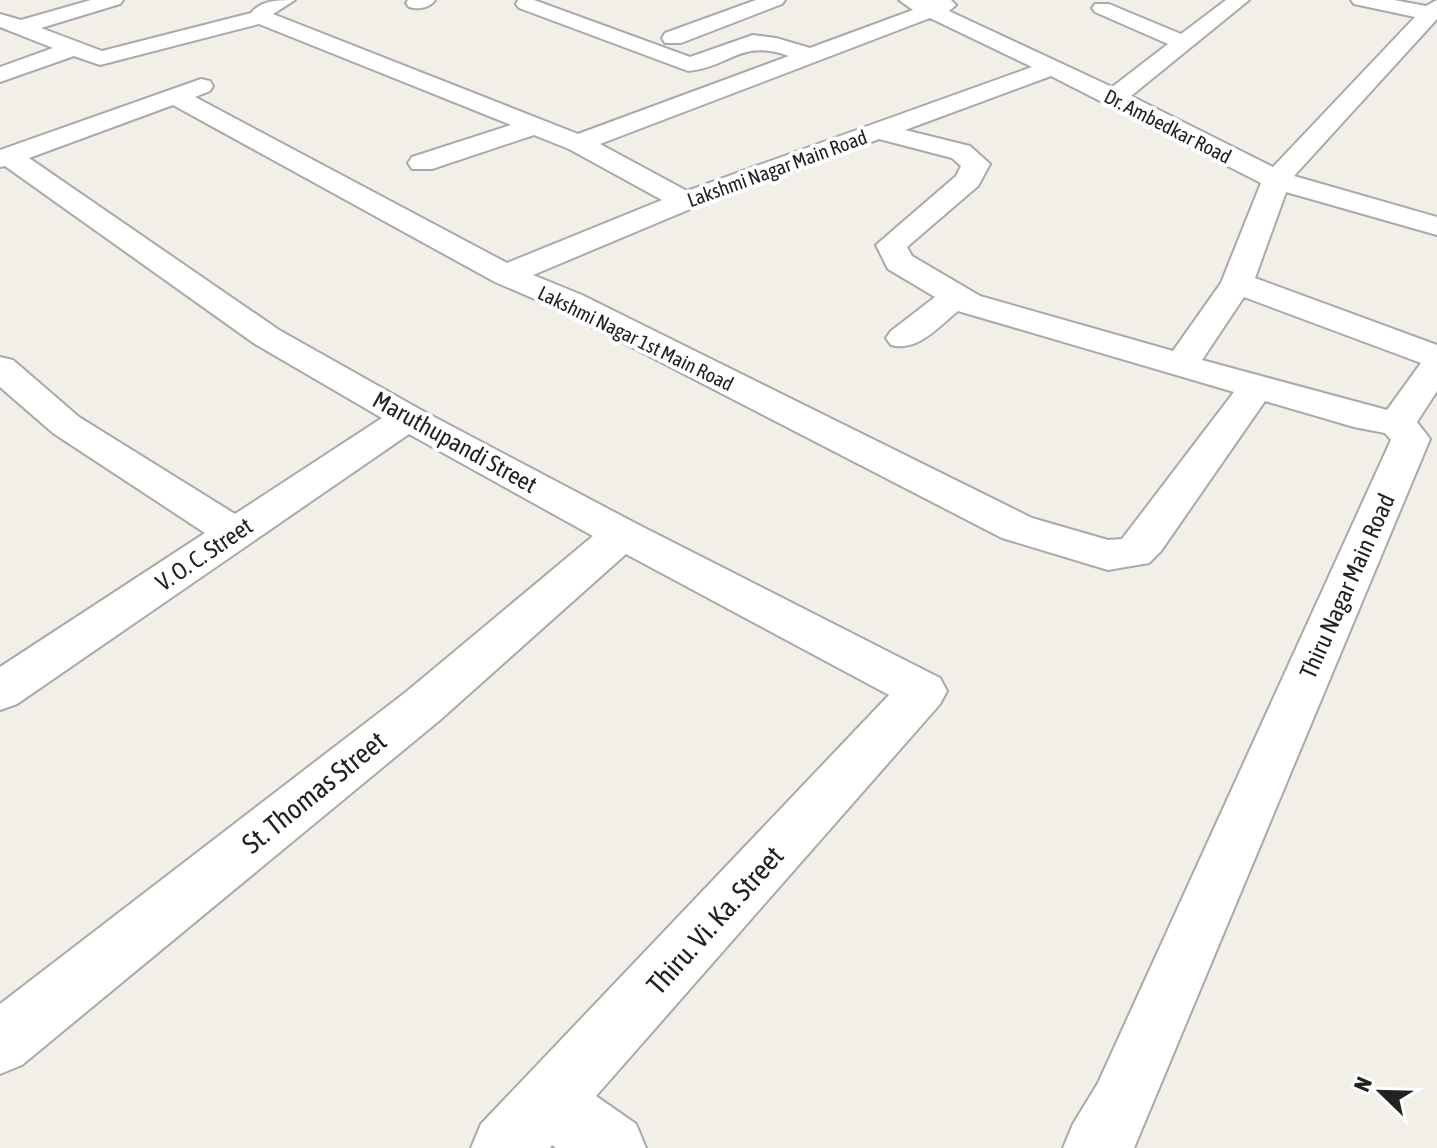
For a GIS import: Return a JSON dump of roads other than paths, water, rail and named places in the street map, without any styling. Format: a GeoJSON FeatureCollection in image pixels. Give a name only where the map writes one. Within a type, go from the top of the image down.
{"type":"FeatureCollection","features":[{"type":"Feature","properties":{"kind":"street"},"geometry":{"type":"LineString","coordinates":[[10,23],[113,0]]}},
{"type":"Feature","properties":{"kind":"street"},"geometry":{"type":"LineString","coordinates":[[261,17],[262,12],[285,0]]}},
{"type":"Feature","properties":{"kind":"street"},"geometry":{"type":"LineString","coordinates":[[673,38],[775,0]]}},
{"type":"Feature","properties":{"kind":"street"},"geometry":{"type":"LineString","coordinates":[[578,143],[810,56],[919,6],[960,0]]}},
{"type":"Feature","properties":{"kind":"street"},"geometry":{"type":"LineString","coordinates":[[1361,0],[1434,9]]}},
{"type":"Feature","properties":{"kind":"street"},"geometry":{"type":"LineString","coordinates":[[1114,97],[1232,1]]}},
{"type":"Feature","properties":{"kind":"street"},"geometry":{"type":"LineString","coordinates":[[526,4],[688,64],[757,40],[777,43],[810,56]]}},
{"type":"Feature","properties":{"kind":"street","name":"Dr. Ambedkar Road"},"geometry":{"type":"LineString","coordinates":[[919,6],[1114,97],[1276,180],[1437,226]]}},
{"type":"Feature","properties":{"kind":"street"},"geometry":{"type":"LineString","coordinates":[[1102,8],[1183,43]]}},
{"type":"Feature","properties":{"kind":"street"},"geometry":{"type":"LineString","coordinates":[[1181,365],[1237,283],[1276,180],[1434,9]]}},
{"type":"Feature","properties":{"kind":"street"},"geometry":{"type":"LineString","coordinates":[[10,23],[100,58],[261,17],[578,143],[685,201]]}},
{"type":"Feature","properties":{"kind":"street"},"geometry":{"type":"LineString","coordinates":[[0,75],[77,47]]}},
{"type":"Feature","properties":{"kind":"street","name":"Lakshmi Nagar Main Road"},"geometry":{"type":"LineString","coordinates":[[506,275],[685,201],[1051,68]]}},
{"type":"Feature","properties":{"kind":"street"},"geometry":{"type":"LineString","coordinates":[[4,158],[212,82]]}},
{"type":"Feature","properties":{"kind":"street","name":"Lakshmi Nagar 1st Main Road"},"geometry":{"type":"LineString","coordinates":[[175,96],[506,275],[570,302],[1017,528],[1108,555],[1134,553],[1146,541],[1256,388]]}},
{"type":"Feature","properties":{"kind":"street"},"geometry":{"type":"LineString","coordinates":[[422,163],[535,126]]}},
{"type":"Feature","properties":{"kind":"street"},"geometry":{"type":"LineString","coordinates":[[878,131],[961,152],[976,164],[968,180],[891,245],[899,262],[968,303],[1367,419],[1415,442]]}},
{"type":"Feature","properties":{"kind":"street","name":"Maruthupandi Street"},"geometry":{"type":"LineString","coordinates":[[4,158],[267,337],[408,418],[622,534],[923,691]]}},
{"type":"Feature","properties":{"kind":"street"},"geometry":{"type":"LineString","coordinates":[[1237,283],[1437,357]]}},
{"type":"Feature","properties":{"kind":"street"},"geometry":{"type":"LineString","coordinates":[[903,338],[956,296]]}},
{"type":"Feature","properties":{"kind":"street","name":"Thiru Nagar Main Road"},"geometry":{"type":"LineString","coordinates":[[1097,1148],[1121,1106],[1415,442],[1437,365]]}},
{"type":"Feature","properties":{"kind":"street"},"geometry":{"type":"LineString","coordinates":[[0,368],[66,425],[235,533]]}},
{"type":"Feature","properties":{"kind":"street","name":"V. O. C. Street"},"geometry":{"type":"LineString","coordinates":[[0,691],[408,418]]}},
{"type":"Feature","properties":{"kind":"street","name":"St. Thomas Street"},"geometry":{"type":"LineString","coordinates":[[0,1043],[423,706],[622,534]]}},
{"type":"Feature","properties":{"kind":"street","name":"Thiru. Vi. Ka. Street"},"geometry":{"type":"LineString","coordinates":[[505,1148],[923,691]]}},
{"type":"Feature","properties":{"kind":"street"},"geometry":{"type":"LineString","coordinates":[[549,1102],[612,1148]]}}]}
